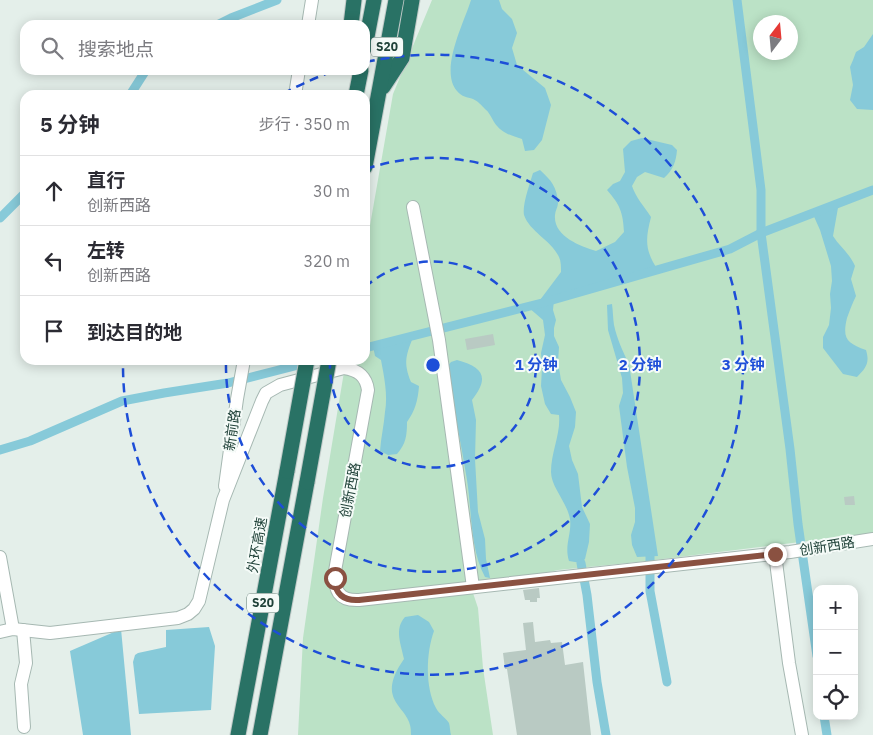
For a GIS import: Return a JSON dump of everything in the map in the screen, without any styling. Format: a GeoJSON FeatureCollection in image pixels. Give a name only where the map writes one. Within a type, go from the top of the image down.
{"type":"FeatureCollection","features":[{"type":"Feature","properties":{"kind":"highway"},"geometry":{"type":"LineString","coordinates":[[352,20],[354,0]]}},
{"type":"Feature","properties":{"kind":"highway","name":"S20"},"geometry":{"type":"LineString","coordinates":[[370,21],[374,0]]}},
{"type":"Feature","properties":{"kind":"highway","name":"S20"},"geometry":{"type":"LineString","coordinates":[[370,139],[396,0]]}},
{"type":"Feature","properties":{"kind":"highway"},"geometry":{"type":"LineString","coordinates":[[378,93],[402,58],[412,0]]}},
{"type":"Feature","properties":{"kind":"highway"},"geometry":{"type":"LineString","coordinates":[[354,75],[357,90]]}},
{"type":"Feature","properties":{"kind":"highway","name":"S20"},"geometry":{"type":"LineString","coordinates":[[357,90],[360,75]]}},
{"type":"Feature","properties":{"kind":"highway","name":"外环高速"},"geometry":{"type":"LineString","coordinates":[[238,735],[306,365]]}},
{"type":"Feature","properties":{"kind":"highway","name":"S20"},"geometry":{"type":"LineString","coordinates":[[260,735],[328,365]]}},
{"type":"Feature","properties":{"kind":"street"},"geometry":{"type":"LineString","coordinates":[[309,20],[312,0]]}},
{"type":"Feature","properties":{"kind":"street"},"geometry":{"type":"LineString","coordinates":[[296,90],[298,75]]}},
{"type":"Feature","properties":{"kind":"street"},"geometry":{"type":"LineString","coordinates":[[413,207],[439,340],[473,587]]}},
{"type":"Feature","properties":{"kind":"street","name":"新前路"},"geometry":{"type":"LineString","coordinates":[[223,500],[243,365]]}},
{"type":"Feature","properties":{"kind":"street","name":"创新西路"},"geometry":{"type":"LineString","coordinates":[[0,632],[18,630],[50,633],[178,618],[188,614],[194,609],[202,592],[223,500],[266,393],[280,385],[344,368],[352,369],[364,377],[368,390],[334,582],[340,596],[352,601],[819,549],[873,539]]}},
{"type":"Feature","properties":{"kind":"street"},"geometry":{"type":"LineString","coordinates":[[775,554],[789,663],[802,735]]}},
{"type":"Feature","properties":{"kind":"street"},"geometry":{"type":"LineString","coordinates":[[0,557],[26,663],[21,684],[24,727]]}},
{"type":"Feature","properties":{"kind":"green space"},"geometry":{"type":"Polygon","coordinates":[[[432,0],[873,0],[873,533],[558,570],[472,590],[478,608],[483,668],[493,735],[298,735],[303,638],[323,498],[345,365],[370,365],[370,225],[393,94],[432,0]]]}},
{"type":"Feature","properties":{"kind":"water"},"geometry":{"type":"Polygon","coordinates":[[[471,0],[499,0],[502,9],[512,19],[517,33],[512,48],[517,65],[545,88],[551,105],[542,140],[534,150],[525,151],[522,139],[500,129],[481,105],[457,91],[452,82],[452,59],[455,46],[471,0]]]}},
{"type":"Feature","properties":{"kind":"water"},"geometry":{"type":"Polygon","coordinates":[[[873,34],[873,110],[857,109],[850,100],[853,85],[850,67],[856,52],[864,47],[873,34]]]}},
{"type":"Feature","properties":{"kind":"water"},"geometry":{"type":"Polygon","coordinates":[[[642,138],[672,145],[677,150],[674,166],[664,178],[645,172],[637,177],[632,186],[651,217],[647,245],[648,251],[658,270],[554,300],[553,310],[556,320],[554,336],[559,347],[558,362],[561,380],[576,412],[575,427],[569,446],[578,474],[582,507],[590,524],[589,542],[585,559],[581,563],[569,561],[567,550],[570,519],[556,489],[551,472],[559,429],[559,415],[551,414],[545,404],[541,386],[541,353],[545,335],[543,320],[528,307],[537,304],[561,272],[561,262],[551,246],[527,221],[524,215],[524,206],[533,173],[540,170],[555,188],[558,203],[555,214],[556,222],[558,229],[563,234],[575,243],[596,251],[615,242],[624,232],[623,219],[618,205],[607,190],[613,184],[620,181],[625,172],[623,149],[631,141],[642,138]]]}},
{"type":"Feature","properties":{"kind":"water"},"geometry":{"type":"Polygon","coordinates":[[[839,202],[833,236],[855,266],[851,279],[856,296],[847,318],[845,331],[850,342],[866,350],[868,358],[865,368],[857,377],[843,374],[823,348],[823,337],[829,325],[831,308],[831,266],[820,230],[812,212],[839,202]]]}},
{"type":"Feature","properties":{"kind":"water"},"geometry":{"type":"Polygon","coordinates":[[[612,304],[615,330],[629,364],[658,556],[637,557],[632,545],[631,535],[635,522],[635,508],[627,467],[619,406],[623,393],[622,378],[608,330],[607,305],[612,304]]]}},
{"type":"Feature","properties":{"kind":"water"},"geometry":{"type":"Polygon","coordinates":[[[414,335],[407,353],[406,364],[411,382],[419,386],[417,401],[407,422],[406,435],[402,447],[397,454],[388,455],[380,451],[386,392],[381,360],[375,356],[373,346],[414,335]]]}},
{"type":"Feature","properties":{"kind":"water"},"geometry":{"type":"Polygon","coordinates":[[[457,360],[473,366],[481,374],[482,379],[478,392],[472,400],[476,420],[475,459],[478,512],[485,539],[486,559],[490,578],[485,577],[480,566],[474,542],[467,480],[446,368],[451,362],[457,360]]]}},
{"type":"Feature","properties":{"kind":"water"},"geometry":{"type":"Polygon","coordinates":[[[418,615],[429,622],[434,631],[429,649],[428,680],[432,700],[436,708],[449,723],[451,735],[411,735],[407,717],[393,695],[392,686],[395,674],[404,659],[399,637],[400,627],[405,617],[418,615]]]}},
{"type":"Feature","properties":{"kind":"water"},"geometry":{"type":"Polygon","coordinates":[[[209,627],[215,646],[211,710],[139,714],[133,662],[135,655],[166,647],[166,630],[209,627]]]}},
{"type":"Feature","properties":{"kind":"water"},"geometry":{"type":"Polygon","coordinates":[[[121,629],[131,735],[83,735],[70,651],[121,629]]]}},
{"type":"Feature","properties":{"kind":"building"},"geometry":{"type":"Polygon","coordinates":[[[493,334],[495,345],[467,350],[465,339],[493,334]]]}},
{"type":"Feature","properties":{"kind":"building"},"geometry":{"type":"Polygon","coordinates":[[[854,496],[855,505],[845,505],[844,497],[854,496]]]}},
{"type":"Feature","properties":{"kind":"building"},"geometry":{"type":"Polygon","coordinates":[[[539,588],[540,598],[537,598],[537,602],[525,600],[523,590],[539,588]]]}},
{"type":"Feature","properties":{"kind":"building"},"geometry":{"type":"Polygon","coordinates":[[[533,622],[535,642],[550,640],[551,643],[562,642],[565,665],[583,662],[591,735],[517,735],[503,653],[526,650],[523,623],[533,622]]]}},
{"type":"Feature","properties":{"kind":"waterway"},"geometry":{"type":"LineString","coordinates":[[227,20],[277,0]]}},
{"type":"Feature","properties":{"kind":"waterway"},"geometry":{"type":"LineString","coordinates":[[737,0],[761,190],[761,233],[813,630]]}},
{"type":"Feature","properties":{"kind":"waterway"},"geometry":{"type":"LineString","coordinates":[[133,90],[143,75]]}},
{"type":"Feature","properties":{"kind":"waterway"},"geometry":{"type":"LineString","coordinates":[[370,347],[542,303],[730,249],[761,233],[873,190]]}},
{"type":"Feature","properties":{"kind":"waterway"},"geometry":{"type":"LineString","coordinates":[[0,218],[20,198]]}},
{"type":"Feature","properties":{"kind":"waterway"},"geometry":{"type":"LineString","coordinates":[[0,450],[30,441],[122,401],[228,383],[298,365]]}},
{"type":"Feature","properties":{"kind":"waterway"},"geometry":{"type":"LineString","coordinates":[[650,555],[650,591],[667,682]]}},
{"type":"Feature","properties":{"kind":"waterway"},"geometry":{"type":"LineString","coordinates":[[581,563],[606,735]]}},
{"type":"Feature","properties":{"kind":"waterway"},"geometry":{"type":"LineString","coordinates":[[825,720],[827,735]]}},
{"type":"Feature","properties":{"kind":"route"},"geometry":{"type":"LineString","coordinates":[[335,578],[334,582],[340,596],[352,601],[775,554]]}}]}
